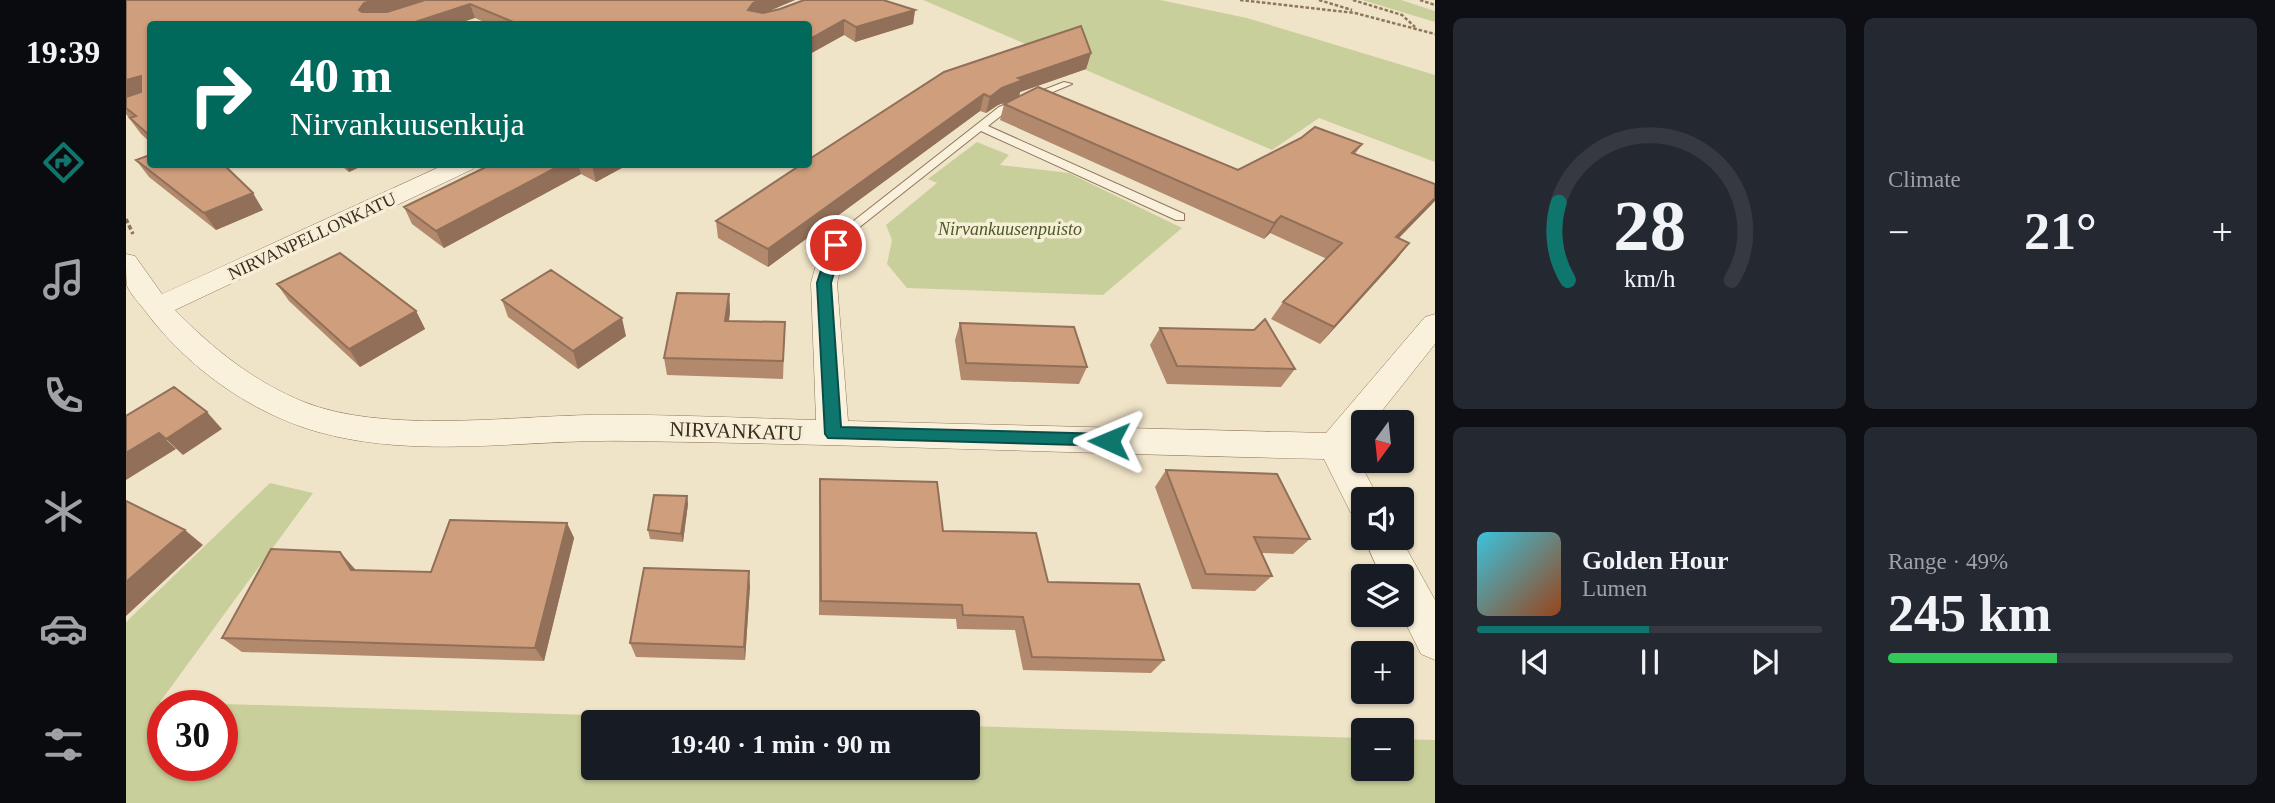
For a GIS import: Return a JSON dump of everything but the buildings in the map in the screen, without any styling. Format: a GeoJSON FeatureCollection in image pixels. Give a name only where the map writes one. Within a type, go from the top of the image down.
{"type":"FeatureCollection","features":[{"type":"Feature","properties":{"kind":"street","name":"NIRVANPELLONKATU"},"geometry":{"type":"LineString","coordinates":[[158,307],[456,168]]}},
{"type":"Feature","properties":{"kind":"street"},"geometry":{"type":"LineString","coordinates":[[834,434],[824,283],[833,250],[843,234]]}},
{"type":"Feature","properties":{"kind":"street","name":"NIRVANKATU"},"geometry":{"type":"LineString","coordinates":[[131,251],[158,307],[194,345],[237,381],[295,412],[353,426],[410,433],[615,428],[1334,446]]}},
{"type":"Feature","properties":{"kind":"street"},"geometry":{"type":"LineString","coordinates":[[1355,487],[1334,446],[1435,324]]}},
{"type":"Feature","properties":{"kind":"street"},"geometry":{"type":"LineString","coordinates":[[1414,599],[1435,640]]}},
{"type":"Feature","properties":{"kind":"lane"},"geometry":{"type":"LineString","coordinates":[[843,234],[1003,109],[1067,84]]}},
{"type":"Feature","properties":{"kind":"lane"},"geometry":{"type":"LineString","coordinates":[[979,126],[1180,217]]}},
{"type":"Feature","properties":{"kind":"path"},"geometry":{"type":"LineString","coordinates":[[1240,0],[1342,11],[1387,20]]}},
{"type":"Feature","properties":{"kind":"path"},"geometry":{"type":"LineString","coordinates":[[1319,0],[1435,34]]}},
{"type":"Feature","properties":{"kind":"path"},"geometry":{"type":"LineString","coordinates":[[1353,0],[1402,15],[1418,29]]}},
{"type":"Feature","properties":{"kind":"path"},"geometry":{"type":"LineString","coordinates":[[1420,0],[1435,5]]}},
{"type":"Feature","properties":{"kind":"path"},"geometry":{"type":"LineString","coordinates":[[126,219],[131,251]]}},
{"type":"Feature","properties":{"kind":"green space"},"geometry":{"type":"Polygon","coordinates":[[[923,0],[1160,0],[1247,18],[1435,75],[1435,162],[1319,118],[1272,150],[923,0]]]}},
{"type":"Feature","properties":{"kind":"green space"},"geometry":{"type":"Polygon","coordinates":[[[1362,0],[1401,0],[1435,11],[1435,22],[1362,0]]]}},
{"type":"Feature","properties":{"kind":"green space","name":"Nirvankuusenpuisto"},"geometry":{"type":"Polygon","coordinates":[[[977,142],[1009,155],[1000,165],[1069,173],[1182,228],[1103,295],[907,288],[887,264],[892,240],[886,225],[937,183],[928,179],[977,142]]]}},
{"type":"Feature","properties":{"kind":"green space"},"geometry":{"type":"Polygon","coordinates":[[[270,483],[313,493],[169,690],[147,690],[147,781],[238,781],[238,704],[581,715],[581,780],[980,780],[980,726],[1351,738],[1351,781],[1414,781],[1414,739],[1435,740],[1435,803],[126,803],[126,622],[270,483]]]}},
{"type":"Feature","properties":{"kind":"route"},"geometry":{"type":"LineString","coordinates":[[836,245],[824,276],[834,434],[1109,441]]}}]}
